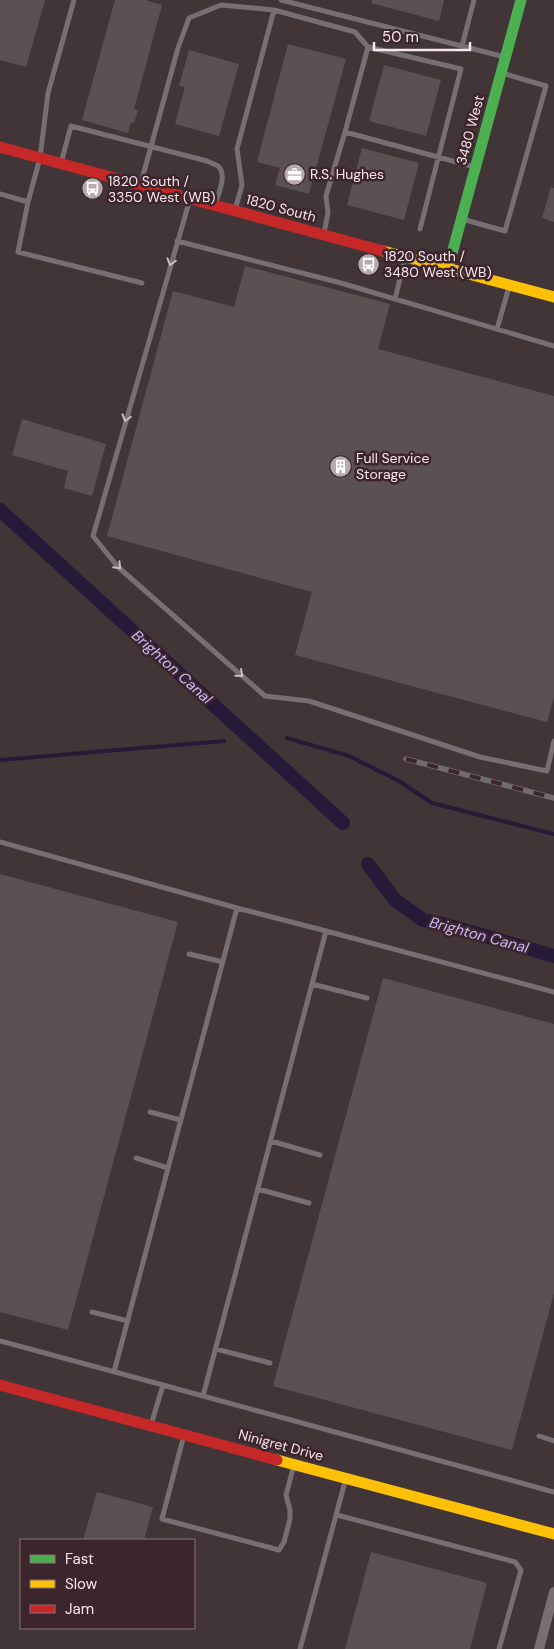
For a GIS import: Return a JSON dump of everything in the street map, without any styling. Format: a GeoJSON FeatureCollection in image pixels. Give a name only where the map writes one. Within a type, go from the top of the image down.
{"type":"FeatureCollection","features":[{"type":"Feature","properties":{"kind":"street","name":"3480 West"},"geometry":{"type":"LineString","coordinates":[[448,268],[521,0]]}},
{"type":"Feature","properties":{"kind":"street","name":"1820 South"},"geometry":{"type":"LineString","coordinates":[[0,147],[554,297]]}},
{"type":"Feature","properties":{"kind":"street","name":"Ninigret Drive"},"geometry":{"type":"LineString","coordinates":[[0,1385],[554,1534]]}},
{"type":"Feature","properties":{"kind":"street"},"geometry":{"type":"LineString","coordinates":[[539,1649],[554,1592]]}},
{"type":"Feature","properties":{"kind":"lane"},"geometry":{"type":"LineString","coordinates":[[74,0],[48,93],[40,158],[28,202],[18,252],[142,283]]}},
{"type":"Feature","properties":{"kind":"lane"},"geometry":{"type":"LineString","coordinates":[[281,0],[506,57]]}},
{"type":"Feature","properties":{"kind":"lane"},"geometry":{"type":"LineString","coordinates":[[462,46],[474,0]]}},
{"type":"Feature","properties":{"kind":"lane"},"geometry":{"type":"LineString","coordinates":[[140,185],[178,48],[189,18],[220,5],[274,10],[355,32],[368,47],[462,70],[420,229]]}},
{"type":"Feature","properties":{"kind":"lane"},"geometry":{"type":"LineString","coordinates":[[234,210],[242,185],[237,150],[274,10]]}},
{"type":"Feature","properties":{"kind":"lane"},"geometry":{"type":"LineString","coordinates":[[324,235],[328,213],[326,196],[368,47]]}},
{"type":"Feature","properties":{"kind":"lane"},"geometry":{"type":"LineString","coordinates":[[462,219],[505,231],[546,86],[501,72]]}},
{"type":"Feature","properties":{"kind":"lane"},"geometry":{"type":"LineString","coordinates":[[61,164],[71,126],[207,161],[218,167],[222,173],[215,205]]}},
{"type":"Feature","properties":{"kind":"lane"},"geometry":{"type":"LineString","coordinates":[[345,132],[476,167]]}},
{"type":"Feature","properties":{"kind":"lane"},"geometry":{"type":"LineString","coordinates":[[0,194],[28,202]]}},
{"type":"Feature","properties":{"kind":"lane"},"geometry":{"type":"LineString","coordinates":[[190,198],[92,536],[118,567],[264,696],[309,701],[480,757],[547,771],[554,741]]}},
{"type":"Feature","properties":{"kind":"lane"},"geometry":{"type":"LineString","coordinates":[[177,241],[341,283],[554,346]]}},
{"type":"Feature","properties":{"kind":"lane"},"geometry":{"type":"LineString","coordinates":[[395,299],[406,257]]}},
{"type":"Feature","properties":{"kind":"lane"},"geometry":{"type":"LineString","coordinates":[[497,329],[510,285]]}},
{"type":"Feature","properties":{"kind":"lane"},"geometry":{"type":"LineString","coordinates":[[0,842],[237,908],[554,992]]}},
{"type":"Feature","properties":{"kind":"lane"},"geometry":{"type":"LineString","coordinates":[[114,1372],[237,908]]}},
{"type":"Feature","properties":{"kind":"lane"},"geometry":{"type":"LineString","coordinates":[[203,1396],[326,931]]}},
{"type":"Feature","properties":{"kind":"lane"},"geometry":{"type":"LineString","coordinates":[[189,954],[223,962]]}},
{"type":"Feature","properties":{"kind":"lane"},"geometry":{"type":"LineString","coordinates":[[312,984],[367,998]]}},
{"type":"Feature","properties":{"kind":"lane"},"geometry":{"type":"LineString","coordinates":[[150,1112],[181,1120]]}},
{"type":"Feature","properties":{"kind":"lane"},"geometry":{"type":"LineString","coordinates":[[271,1141],[320,1155]]}},
{"type":"Feature","properties":{"kind":"lane"},"geometry":{"type":"LineString","coordinates":[[136,1158],[168,1168]]}},
{"type":"Feature","properties":{"kind":"lane"},"geometry":{"type":"LineString","coordinates":[[258,1189],[309,1203]]}},
{"type":"Feature","properties":{"kind":"lane"},"geometry":{"type":"LineString","coordinates":[[92,1312],[128,1321]]}},
{"type":"Feature","properties":{"kind":"lane"},"geometry":{"type":"LineString","coordinates":[[0,1341],[554,1492]]}},
{"type":"Feature","properties":{"kind":"lane"},"geometry":{"type":"LineString","coordinates":[[216,1349],[270,1363]]}},
{"type":"Feature","properties":{"kind":"lane"},"geometry":{"type":"LineString","coordinates":[[151,1425],[163,1385]]}},
{"type":"Feature","properties":{"kind":"lane"},"geometry":{"type":"LineString","coordinates":[[184,1434],[162,1519],[279,1550],[284,1542],[290,1518],[286,1494],[295,1464]]}},
{"type":"Feature","properties":{"kind":"lane"},"geometry":{"type":"LineString","coordinates":[[539,1436],[554,1441]]}},
{"type":"Feature","properties":{"kind":"lane"},"geometry":{"type":"LineString","coordinates":[[300,1649],[346,1478]]}},
{"type":"Feature","properties":{"kind":"lane"},"geometry":{"type":"LineString","coordinates":[[337,1514],[515,1562],[521,1570],[499,1649]]}},
{"type":"Feature","properties":{"kind":"building"},"geometry":{"type":"Polygon","coordinates":[[[0,0],[45,0],[26,67],[0,60],[0,0]]]}},
{"type":"Feature","properties":{"kind":"building"},"geometry":{"type":"Polygon","coordinates":[[[115,0],[145,0],[162,5],[134,109],[138,110],[134,123],[131,123],[128,133],[82,120],[115,0]]]}},
{"type":"Feature","properties":{"kind":"building"},"geometry":{"type":"Polygon","coordinates":[[[372,0],[444,0],[439,21],[371,3],[372,0]]]}},
{"type":"Feature","properties":{"kind":"building"},"geometry":{"type":"Polygon","coordinates":[[[288,44],[346,59],[309,194],[275,185],[280,168],[257,162],[288,44]]]}},
{"type":"Feature","properties":{"kind":"building"},"geometry":{"type":"Polygon","coordinates":[[[189,50],[239,64],[219,136],[175,124],[185,87],[179,86],[189,50]]]}},
{"type":"Feature","properties":{"kind":"building"},"geometry":{"type":"Polygon","coordinates":[[[384,65],[441,80],[426,136],[369,121],[384,65]]]}},
{"type":"Feature","properties":{"kind":"building"},"geometry":{"type":"Polygon","coordinates":[[[362,148],[419,163],[404,220],[347,205],[362,148]]]}},
{"type":"Feature","properties":{"kind":"building"},"geometry":{"type":"Polygon","coordinates":[[[551,187],[554,188],[554,222],[542,218],[551,187]]]}},
{"type":"Feature","properties":{"kind":"building","name":"Full Service Storage"},"geometry":{"type":"Polygon","coordinates":[[[245,266],[390,304],[378,349],[554,396],[554,697],[547,722],[295,655],[312,592],[107,536],[173,291],[234,307],[245,266]]]}},
{"type":"Feature","properties":{"kind":"building"},"geometry":{"type":"Polygon","coordinates":[[[22,419],[106,444],[92,496],[64,488],[68,471],[12,455],[22,419]]]}},
{"type":"Feature","properties":{"kind":"building"},"geometry":{"type":"Polygon","coordinates":[[[0,874],[178,922],[68,1330],[0,1312],[0,874]]]}},
{"type":"Feature","properties":{"kind":"building"},"geometry":{"type":"Polygon","coordinates":[[[383,978],[554,1024],[554,1293],[512,1450],[273,1386],[383,978]]]}},
{"type":"Feature","properties":{"kind":"building"},"geometry":{"type":"Polygon","coordinates":[[[97,1492],[153,1507],[144,1539],[83,1539],[97,1492]]]}},
{"type":"Feature","properties":{"kind":"building"},"geometry":{"type":"Polygon","coordinates":[[[371,1552],[487,1583],[470,1649],[345,1649],[371,1552]]]}},
{"type":"Feature","properties":{"kind":"waterway","name":"Brighton Canal"},"geometry":{"type":"LineString","coordinates":[[0,510],[343,823]]}},
{"type":"Feature","properties":{"kind":"waterway"},"geometry":{"type":"LineString","coordinates":[[287,738],[349,756],[399,781],[432,803],[554,834]]}},
{"type":"Feature","properties":{"kind":"waterway"},"geometry":{"type":"LineString","coordinates":[[0,760],[224,741]]}},
{"type":"Feature","properties":{"kind":"waterway","name":"Brighton Canal"},"geometry":{"type":"LineString","coordinates":[[368,864],[395,900],[423,920],[554,956]]}},
{"type":"Feature","properties":{"kind":"railway"},"geometry":{"type":"LineString","coordinates":[[406,759],[554,798]]}},
{"type":"Feature","properties":{"kind":"traffic: fast"},"geometry":{"type":"LineString","coordinates":[[448,268],[521,0]]}},
{"type":"Feature","properties":{"kind":"traffic: slow"},"geometry":{"type":"LineString","coordinates":[[383,251],[554,297]]}},
{"type":"Feature","properties":{"kind":"traffic: slow"},"geometry":{"type":"LineString","coordinates":[[277,1460],[554,1534]]}},
{"type":"Feature","properties":{"kind":"traffic: jam"},"geometry":{"type":"LineString","coordinates":[[0,147],[383,251]]}},
{"type":"Feature","properties":{"kind":"traffic: jam"},"geometry":{"type":"LineString","coordinates":[[0,1385],[277,1460]]}},
{"type":"Feature","properties":{"kind":"place","name":"R.S. Hughes"},"geometry":{"type":"Point","coordinates":[294,174]}},
{"type":"Feature","properties":{"kind":"place","name":"1820 South / 3350 West (WB)"},"geometry":{"type":"Point","coordinates":[92,189]}},
{"type":"Feature","properties":{"kind":"place","name":"1820 South / 3480 West (WB)"},"geometry":{"type":"Point","coordinates":[368,264]}},
{"type":"Feature","properties":{"kind":"place","name":"Full Service Storage"},"geometry":{"type":"Point","coordinates":[340,466]}}]}
